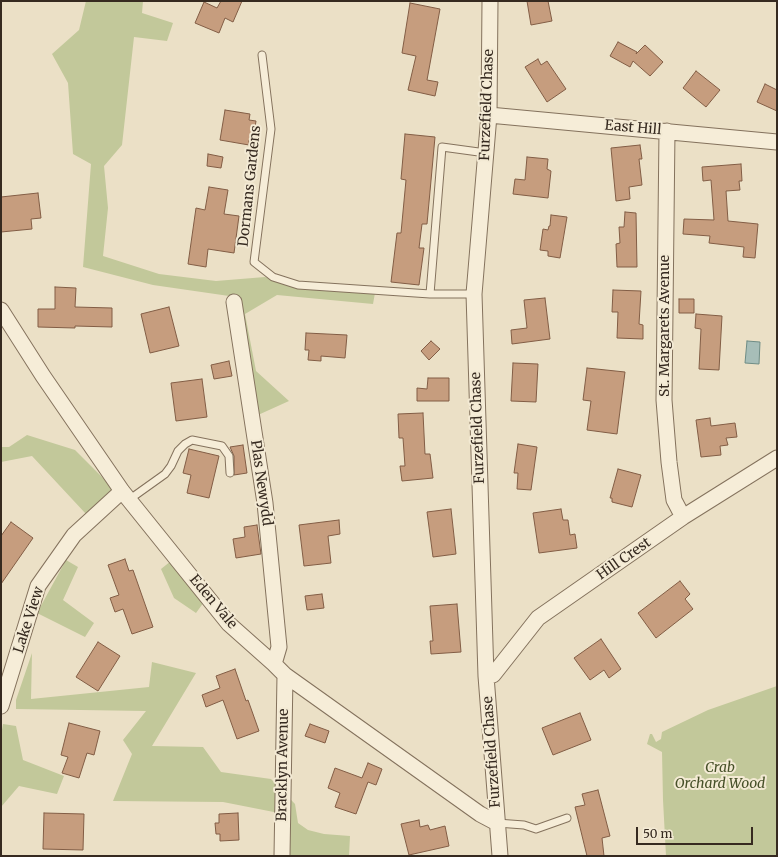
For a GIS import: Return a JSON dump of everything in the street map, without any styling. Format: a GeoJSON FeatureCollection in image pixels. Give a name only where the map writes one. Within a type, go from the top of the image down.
{"type":"FeatureCollection","features":[{"type":"Feature","properties":{"kind":"street","name":"Furzefield Chase"},"geometry":{"type":"LineString","coordinates":[[490,1],[489,115],[474,294],[486,676],[500,856]]}},
{"type":"Feature","properties":{"kind":"street","name":"East Hill"},"geometry":{"type":"LineString","coordinates":[[489,115],[777,142]]}},
{"type":"Feature","properties":{"kind":"street","name":"St. Margarets Avenue"},"geometry":{"type":"LineString","coordinates":[[667,131],[664,400],[674,500],[683,517]]}},
{"type":"Feature","properties":{"kind":"street","name":"Plas Newydd"},"geometry":{"type":"LineString","coordinates":[[234,302],[265,503],[280,647],[274,664]]}},
{"type":"Feature","properties":{"kind":"street","name":"Eden Vale"},"geometry":{"type":"LineString","coordinates":[[1,310],[43,376],[126,495],[229,624],[285,675],[480,814],[497,823]]}},
{"type":"Feature","properties":{"kind":"street","name":"Hill Crest"},"geometry":{"type":"LineString","coordinates":[[486,676],[493,675],[538,618],[683,517],[777,458]]}},
{"type":"Feature","properties":{"kind":"street","name":"Lake View"},"geometry":{"type":"LineString","coordinates":[[1,706],[38,586],[74,535],[126,495]]}},
{"type":"Feature","properties":{"kind":"street","name":"Bracklyn Avenue"},"geometry":{"type":"LineString","coordinates":[[282,856],[285,675]]}},
{"type":"Feature","properties":{"kind":"lane","name":"Dormans Gardens"},"geometry":{"type":"LineString","coordinates":[[262,55],[271,129],[254,262],[273,277],[298,285],[430,294],[474,294]]}},
{"type":"Feature","properties":{"kind":"lane"},"geometry":{"type":"LineString","coordinates":[[430,294],[442,147],[486,153]]}},
{"type":"Feature","properties":{"kind":"lane"},"geometry":{"type":"LineString","coordinates":[[126,495],[165,474],[171,466],[178,451],[192,440],[222,446],[229,456],[230,473]]}},
{"type":"Feature","properties":{"kind":"lane"},"geometry":{"type":"LineString","coordinates":[[497,823],[524,825],[536,830],[567,818]]}},
{"type":"Feature","properties":{"kind":"green space"},"geometry":{"type":"Polygon","coordinates":[[[86,1],[143,1],[142,13],[173,23],[167,41],[134,37],[122,145],[104,166],[108,208],[103,256],[159,274],[216,281],[265,277],[301,289],[375,293],[373,304],[277,295],[245,314],[256,371],[289,401],[258,415],[236,297],[153,285],[83,267],[91,164],[73,154],[68,83],[52,54],[79,30],[86,1]]]}},
{"type":"Feature","properties":{"kind":"green space"},"geometry":{"type":"Polygon","coordinates":[[[27,435],[75,450],[114,489],[86,514],[32,456],[1,462],[1,447],[9,447],[27,435]]]}},
{"type":"Feature","properties":{"kind":"green space"},"geometry":{"type":"Polygon","coordinates":[[[66,560],[78,567],[63,600],[94,623],[85,637],[37,613],[66,560]]]}},
{"type":"Feature","properties":{"kind":"green space"},"geometry":{"type":"Polygon","coordinates":[[[171,561],[204,602],[196,613],[174,598],[161,569],[171,561]]]}},
{"type":"Feature","properties":{"kind":"green space"},"geometry":{"type":"Polygon","coordinates":[[[32,653],[31,699],[149,687],[152,662],[196,673],[152,746],[203,747],[221,772],[271,779],[295,804],[298,823],[308,830],[324,834],[350,836],[349,856],[288,856],[289,815],[223,802],[113,801],[132,754],[123,740],[146,711],[16,709],[16,700],[32,653]]]}},
{"type":"Feature","properties":{"kind":"green space","name":"Crab Orchard Wood"},"geometry":{"type":"Polygon","coordinates":[[[777,686],[777,856],[666,856],[662,752],[647,744],[650,734],[652,734],[656,742],[661,739],[662,732],[708,710],[777,686]]]}},
{"type":"Feature","properties":{"kind":"green space"},"geometry":{"type":"Polygon","coordinates":[[[3,724],[16,726],[23,760],[64,776],[57,794],[19,786],[1,807],[1,735],[3,724]]]}},
{"type":"Feature","properties":{"kind":"water"},"geometry":{"type":"Polygon","coordinates":[[[747,341],[760,342],[759,364],[745,363],[747,341]]]}},
{"type":"Feature","properties":{"kind":"building"},"geometry":{"type":"Polygon","coordinates":[[[221,1],[242,1],[233,22],[225,18],[219,33],[195,23],[204,2],[217,8],[221,1]]]}},
{"type":"Feature","properties":{"kind":"building"},"geometry":{"type":"Polygon","coordinates":[[[527,1],[548,1],[552,21],[531,25],[527,1]]]}},
{"type":"Feature","properties":{"kind":"building"},"geometry":{"type":"Polygon","coordinates":[[[410,3],[440,9],[427,80],[438,82],[435,96],[408,90],[416,56],[402,53],[410,3]]]}},
{"type":"Feature","properties":{"kind":"building"},"geometry":{"type":"Polygon","coordinates":[[[618,42],[637,52],[636,54],[645,45],[663,62],[650,76],[633,61],[630,67],[610,56],[618,42]]]}},
{"type":"Feature","properties":{"kind":"building"},"geometry":{"type":"Polygon","coordinates":[[[538,59],[541,65],[547,61],[566,89],[547,102],[525,67],[538,59]]]}},
{"type":"Feature","properties":{"kind":"building"},"geometry":{"type":"Polygon","coordinates":[[[696,71],[720,90],[706,107],[683,88],[696,71]]]}},
{"type":"Feature","properties":{"kind":"building"},"geometry":{"type":"Polygon","coordinates":[[[765,84],[777,90],[777,111],[757,102],[765,84]]]}},
{"type":"Feature","properties":{"kind":"building"},"geometry":{"type":"Polygon","coordinates":[[[225,110],[250,114],[249,120],[256,121],[253,140],[249,140],[249,145],[220,140],[225,110]]]}},
{"type":"Feature","properties":{"kind":"building"},"geometry":{"type":"Polygon","coordinates":[[[405,134],[435,137],[427,224],[422,224],[419,248],[424,248],[419,285],[391,282],[397,233],[401,233],[406,180],[401,179],[405,134]]]}},
{"type":"Feature","properties":{"kind":"building"},"geometry":{"type":"Polygon","coordinates":[[[640,145],[642,159],[639,159],[642,185],[629,187],[630,199],[616,201],[611,148],[640,145]]]}},
{"type":"Feature","properties":{"kind":"building"},"geometry":{"type":"Polygon","coordinates":[[[208,154],[223,157],[221,168],[207,166],[208,154]]]}},
{"type":"Feature","properties":{"kind":"building"},"geometry":{"type":"Polygon","coordinates":[[[527,157],[548,159],[547,169],[551,171],[548,198],[513,194],[515,179],[525,180],[527,157]]]}},
{"type":"Feature","properties":{"kind":"building"},"geometry":{"type":"Polygon","coordinates":[[[741,164],[742,181],[739,181],[740,190],[726,191],[728,221],[758,224],[755,258],[743,257],[744,247],[709,243],[710,236],[683,234],[684,219],[714,220],[711,180],[703,181],[702,167],[741,164]]]}},
{"type":"Feature","properties":{"kind":"building"},"geometry":{"type":"Polygon","coordinates":[[[209,187],[228,190],[224,214],[239,216],[234,253],[208,249],[206,267],[188,264],[196,208],[205,210],[209,187]]]}},
{"type":"Feature","properties":{"kind":"building"},"geometry":{"type":"Polygon","coordinates":[[[38,193],[41,218],[31,219],[32,229],[1,232],[1,197],[38,193]]]}},
{"type":"Feature","properties":{"kind":"building"},"geometry":{"type":"Polygon","coordinates":[[[625,212],[636,213],[637,267],[617,267],[616,244],[620,243],[619,227],[624,227],[625,212]]]}},
{"type":"Feature","properties":{"kind":"building"},"geometry":{"type":"Polygon","coordinates":[[[551,215],[567,217],[560,258],[548,256],[548,251],[540,250],[543,229],[548,230],[551,215]]]}},
{"type":"Feature","properties":{"kind":"building"},"geometry":{"type":"Polygon","coordinates":[[[55,287],[76,288],[75,307],[112,308],[112,327],[38,327],[38,309],[55,309],[55,287]]]}},
{"type":"Feature","properties":{"kind":"building"},"geometry":{"type":"Polygon","coordinates":[[[613,290],[641,291],[639,324],[643,325],[643,339],[617,338],[618,312],[612,312],[613,290]]]}},
{"type":"Feature","properties":{"kind":"building"},"geometry":{"type":"Polygon","coordinates":[[[545,298],[550,339],[512,344],[511,330],[527,328],[524,300],[545,298]]]}},
{"type":"Feature","properties":{"kind":"building"},"geometry":{"type":"Polygon","coordinates":[[[679,299],[694,299],[694,313],[679,313],[679,299]]]}},
{"type":"Feature","properties":{"kind":"building"},"geometry":{"type":"Polygon","coordinates":[[[169,307],[179,346],[150,353],[141,314],[169,307]]]}},
{"type":"Feature","properties":{"kind":"building"},"geometry":{"type":"Polygon","coordinates":[[[696,314],[722,316],[719,370],[699,369],[701,329],[695,328],[696,314]]]}},
{"type":"Feature","properties":{"kind":"building"},"geometry":{"type":"Polygon","coordinates":[[[306,333],[347,335],[345,358],[321,356],[321,361],[308,360],[309,350],[305,350],[306,333]]]}},
{"type":"Feature","properties":{"kind":"building"},"geometry":{"type":"Polygon","coordinates":[[[431,341],[440,349],[429,360],[421,351],[431,341]]]}},
{"type":"Feature","properties":{"kind":"building"},"geometry":{"type":"Polygon","coordinates":[[[229,361],[232,376],[214,379],[211,365],[229,361]]]}},
{"type":"Feature","properties":{"kind":"building"},"geometry":{"type":"Polygon","coordinates":[[[513,363],[538,364],[536,402],[511,401],[513,363]]]}},
{"type":"Feature","properties":{"kind":"building"},"geometry":{"type":"Polygon","coordinates":[[[587,368],[625,372],[617,434],[587,430],[591,401],[583,400],[587,368]]]}},
{"type":"Feature","properties":{"kind":"building"},"geometry":{"type":"Polygon","coordinates":[[[428,378],[449,378],[449,401],[417,401],[417,388],[427,389],[428,378]]]}},
{"type":"Feature","properties":{"kind":"building"},"geometry":{"type":"Polygon","coordinates":[[[202,379],[207,417],[176,421],[171,383],[202,379]]]}},
{"type":"Feature","properties":{"kind":"building"},"geometry":{"type":"Polygon","coordinates":[[[423,413],[425,454],[430,454],[433,478],[402,481],[400,466],[405,466],[403,438],[399,438],[398,414],[423,413]]]}},
{"type":"Feature","properties":{"kind":"building"},"geometry":{"type":"Polygon","coordinates":[[[710,418],[711,426],[735,423],[737,437],[726,438],[728,445],[720,446],[721,455],[701,457],[696,420],[710,418]]]}},
{"type":"Feature","properties":{"kind":"building"},"geometry":{"type":"Polygon","coordinates":[[[518,444],[537,447],[531,490],[517,489],[518,473],[514,473],[518,444]]]}},
{"type":"Feature","properties":{"kind":"building"},"geometry":{"type":"Polygon","coordinates":[[[243,445],[247,473],[234,475],[234,456],[230,447],[243,445]]]}},
{"type":"Feature","properties":{"kind":"building"},"geometry":{"type":"Polygon","coordinates":[[[189,449],[219,456],[209,498],[187,493],[191,475],[183,473],[189,449]]]}},
{"type":"Feature","properties":{"kind":"building"},"geometry":{"type":"Polygon","coordinates":[[[618,469],[641,475],[632,507],[612,502],[612,498],[610,498],[618,469]]]}},
{"type":"Feature","properties":{"kind":"building"},"geometry":{"type":"Polygon","coordinates":[[[451,509],[456,554],[433,557],[427,512],[451,509]]]}},
{"type":"Feature","properties":{"kind":"building"},"geometry":{"type":"Polygon","coordinates":[[[561,509],[563,520],[568,520],[570,535],[575,534],[577,548],[539,553],[533,513],[561,509]]]}},
{"type":"Feature","properties":{"kind":"building"},"geometry":{"type":"Polygon","coordinates":[[[339,520],[340,534],[328,536],[331,563],[304,566],[299,525],[339,520]]]}},
{"type":"Feature","properties":{"kind":"building"},"geometry":{"type":"Polygon","coordinates":[[[11,522],[33,538],[1,584],[1,536],[11,522]]]}},
{"type":"Feature","properties":{"kind":"building"},"geometry":{"type":"Polygon","coordinates":[[[257,525],[261,554],[236,558],[233,539],[245,537],[244,527],[257,525]]]}},
{"type":"Feature","properties":{"kind":"building"},"geometry":{"type":"Polygon","coordinates":[[[125,559],[129,571],[133,570],[153,627],[132,634],[123,609],[115,612],[110,598],[119,595],[108,565],[125,559]]]}},
{"type":"Feature","properties":{"kind":"building"},"geometry":{"type":"Polygon","coordinates":[[[680,581],[690,594],[685,599],[693,609],[656,638],[638,613],[680,581]]]}},
{"type":"Feature","properties":{"kind":"building"},"geometry":{"type":"Polygon","coordinates":[[[322,594],[324,608],[307,610],[305,596],[322,594]]]}},
{"type":"Feature","properties":{"kind":"building"},"geometry":{"type":"Polygon","coordinates":[[[457,604],[461,652],[431,654],[430,641],[433,641],[430,606],[457,604]]]}},
{"type":"Feature","properties":{"kind":"building"},"geometry":{"type":"Polygon","coordinates":[[[601,639],[621,669],[609,678],[604,670],[590,680],[574,658],[601,639]]]}},
{"type":"Feature","properties":{"kind":"building"},"geometry":{"type":"Polygon","coordinates":[[[98,642],[120,656],[98,691],[76,677],[98,642]]]}},
{"type":"Feature","properties":{"kind":"building"},"geometry":{"type":"Polygon","coordinates":[[[235,669],[246,701],[248,700],[259,731],[237,739],[223,700],[206,707],[202,695],[220,688],[216,676],[235,669]]]}},
{"type":"Feature","properties":{"kind":"building"},"geometry":{"type":"Polygon","coordinates":[[[580,713],[591,740],[553,755],[542,728],[580,713]]]}},
{"type":"Feature","properties":{"kind":"building"},"geometry":{"type":"Polygon","coordinates":[[[69,723],[100,731],[94,755],[87,753],[79,778],[62,773],[68,757],[61,755],[69,723]]]}},
{"type":"Feature","properties":{"kind":"building"},"geometry":{"type":"Polygon","coordinates":[[[310,724],[329,731],[325,743],[305,736],[310,724]]]}},
{"type":"Feature","properties":{"kind":"building"},"geometry":{"type":"Polygon","coordinates":[[[368,763],[382,769],[376,785],[368,782],[356,814],[335,807],[340,793],[328,788],[335,768],[362,778],[368,763]]]}},
{"type":"Feature","properties":{"kind":"building"},"geometry":{"type":"Polygon","coordinates":[[[598,790],[610,836],[602,838],[604,856],[587,856],[575,807],[585,805],[582,794],[598,790]]]}},
{"type":"Feature","properties":{"kind":"building"},"geometry":{"type":"Polygon","coordinates":[[[44,813],[84,814],[83,850],[43,849],[44,813]]]}},
{"type":"Feature","properties":{"kind":"building"},"geometry":{"type":"Polygon","coordinates":[[[238,813],[239,840],[220,841],[220,834],[216,834],[215,823],[219,823],[219,814],[238,813]]]}},
{"type":"Feature","properties":{"kind":"building"},"geometry":{"type":"Polygon","coordinates":[[[419,820],[420,827],[428,825],[430,830],[445,826],[449,846],[409,855],[401,824],[419,820]]]}}]}
